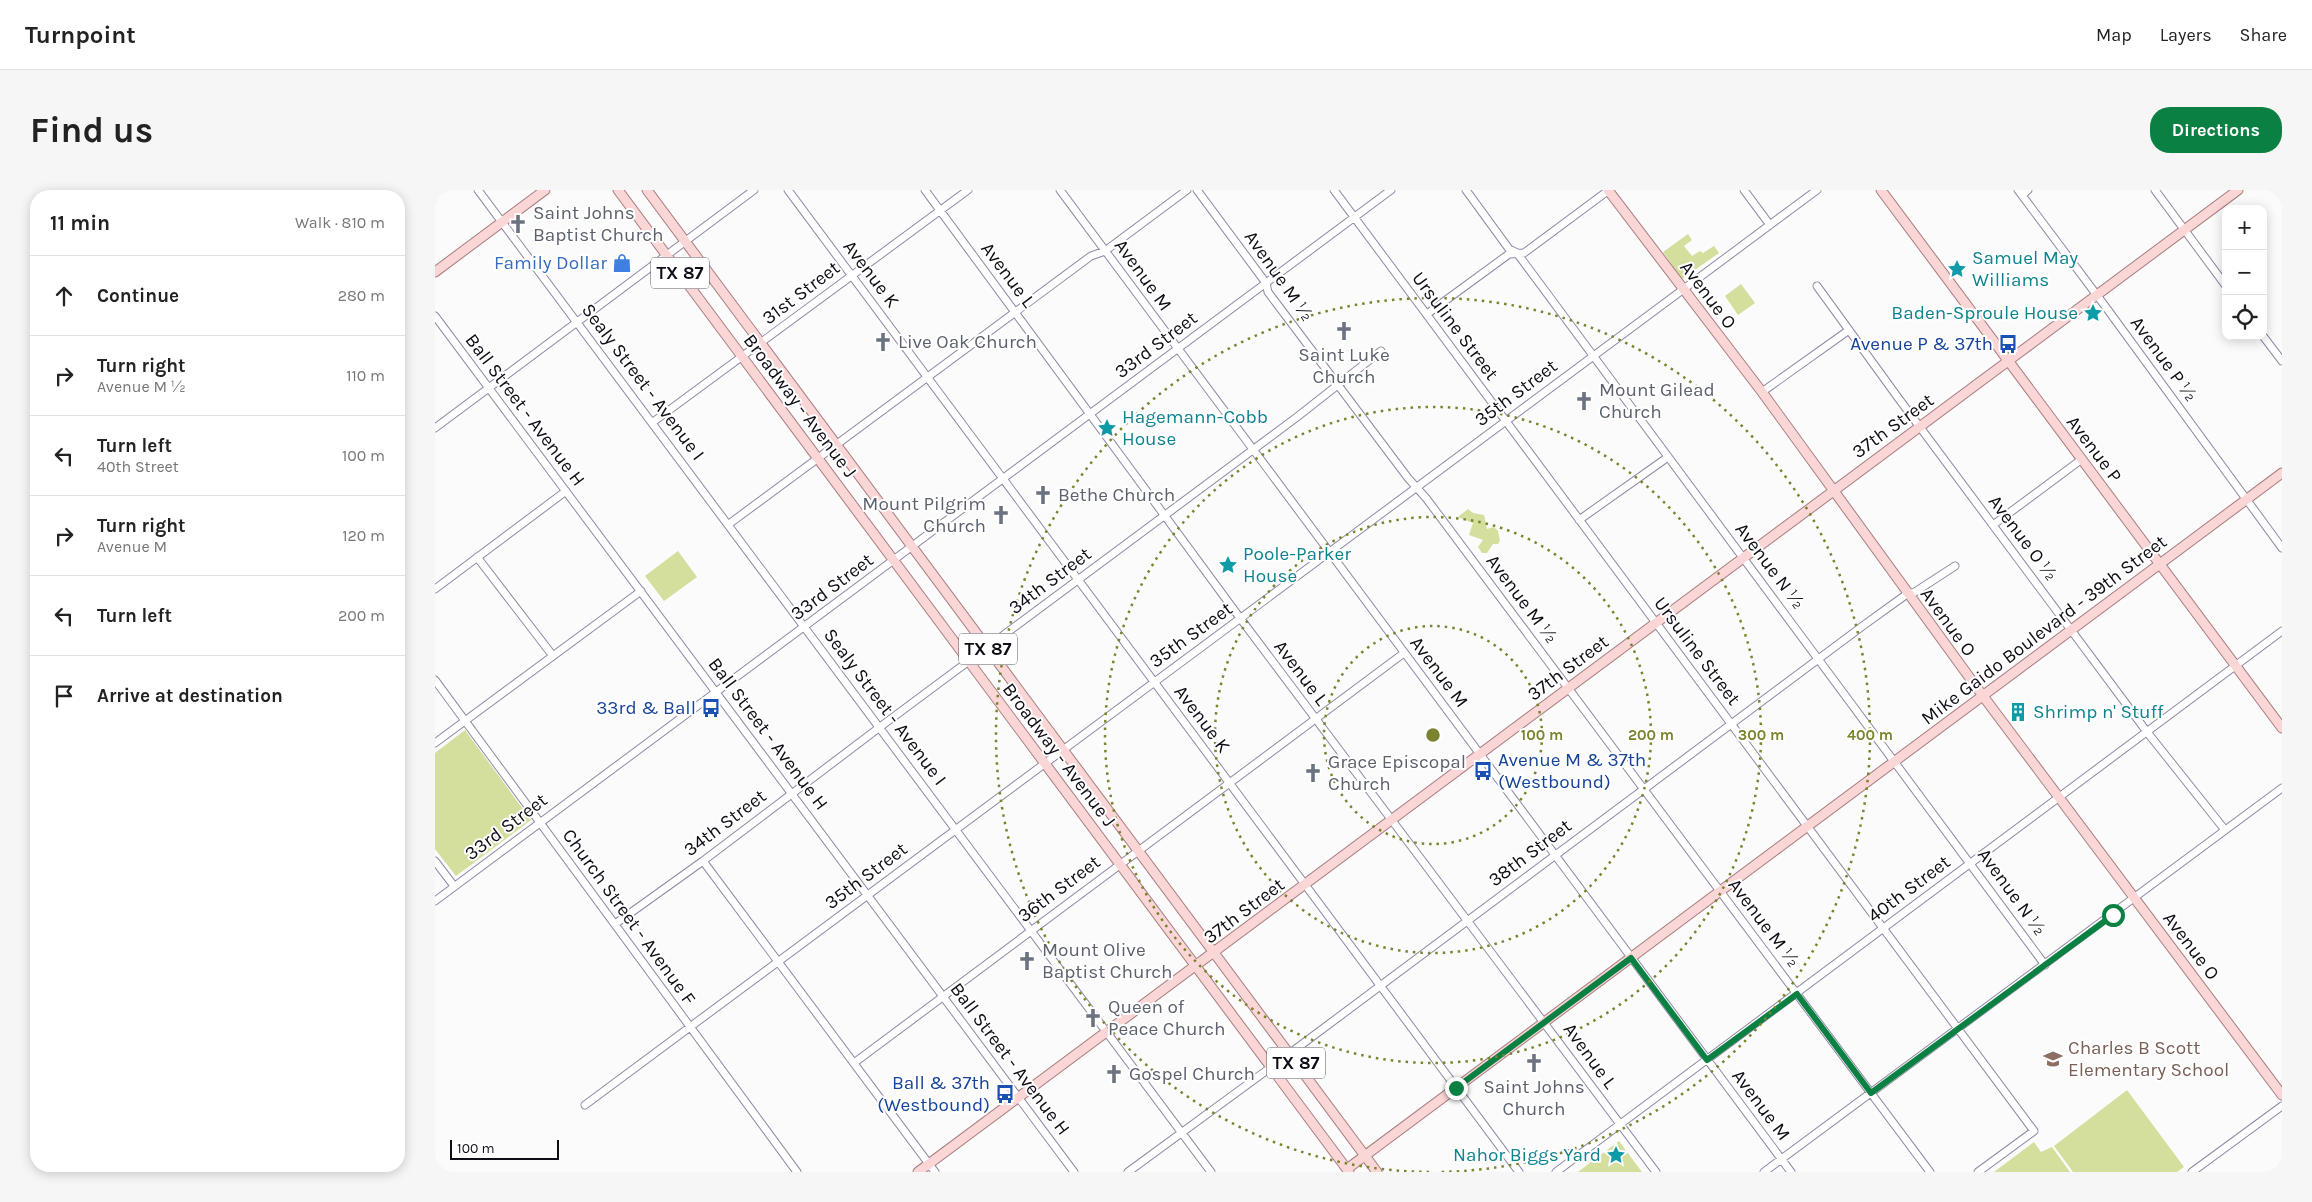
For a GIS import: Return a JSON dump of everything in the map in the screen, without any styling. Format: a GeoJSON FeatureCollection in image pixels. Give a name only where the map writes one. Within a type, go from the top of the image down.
{"type":"FeatureCollection","features":[{"type":"Feature","properties":{"kind":"main road"},"geometry":{"type":"LineString","coordinates":[[435,272],[545,190]]}},
{"type":"Feature","properties":{"kind":"main road","name":"Broadway - Avenue J"},"geometry":{"type":"LineString","coordinates":[[618,190],[1346,1171]]}},
{"type":"Feature","properties":{"kind":"main road","name":"Broadway - Avenue J"},"geometry":{"type":"LineString","coordinates":[[647,190],[1377,1172]]}},
{"type":"Feature","properties":{"kind":"main road","name":"Avenue O"},"geometry":{"type":"LineString","coordinates":[[1609,190],[1762,392],[1907,594],[2282,1095]]}},
{"type":"Feature","properties":{"kind":"main road","name":"Avenue P"},"geometry":{"type":"LineString","coordinates":[[1881,190],[2282,728]]}},
{"type":"Feature","properties":{"kind":"main road","name":"37th Street"},"geometry":{"type":"LineString","coordinates":[[918,1172],[1214,954],[1743,557],[2098,296],[2238,190]]}},
{"type":"Feature","properties":{"kind":"main road","name":"Mike Gaido Boulevard - 39th Street"},"geometry":{"type":"LineString","coordinates":[[1346,1171],[2282,473]]}},
{"type":"Feature","properties":{"kind":"street","name":"Sealy Street - Avenue I"},"geometry":{"type":"LineString","coordinates":[[478,190],[578,321],[1211,1172]]}},
{"type":"Feature","properties":{"kind":"street"},"geometry":{"type":"LineString","coordinates":[[435,428],[755,190]]}},
{"type":"Feature","properties":{"kind":"street","name":"Avenue K"},"geometry":{"type":"LineString","coordinates":[[788,190],[1519,1172]]}},
{"type":"Feature","properties":{"kind":"street","name":"Avenue L"},"geometry":{"type":"LineString","coordinates":[[925,190],[1240,618],[1656,1172]]}},
{"type":"Feature","properties":{"kind":"street","name":"31st Street"},"geometry":{"type":"LineString","coordinates":[[653,422],[967,190]]}},
{"type":"Feature","properties":{"kind":"street","name":"Avenue M"},"geometry":{"type":"LineString","coordinates":[[1061,190],[1252,450],[1791,1172]]}},
{"type":"Feature","properties":{"kind":"street"},"geometry":{"type":"LineString","coordinates":[[729,524],[837,446],[1091,256],[1105,251],[1187,190]]}},
{"type":"Feature","properties":{"kind":"street","name":"Avenue M ½"},"geometry":{"type":"LineString","coordinates":[[1197,190],[1266,283],[1268,292],[1410,481],[1418,486],[1930,1172]]}},
{"type":"Feature","properties":{"kind":"street","name":"Ursuline Street"},"geometry":{"type":"LineString","coordinates":[[1334,190],[2034,1131],[1978,1172]]}},
{"type":"Feature","properties":{"kind":"street","name":"33rd Street"},"geometry":{"type":"LineString","coordinates":[[435,901],[1391,190]]}},
{"type":"Feature","properties":{"kind":"street","name":"Avenue N ½"},"geometry":{"type":"LineString","coordinates":[[1466,190],[1509,249],[1517,253],[2045,965]]}},
{"type":"Feature","properties":{"kind":"street"},"geometry":{"type":"LineString","coordinates":[[1427,314],[1509,254],[1524,253],[1609,190]]}},
{"type":"Feature","properties":{"kind":"street"},"geometry":{"type":"LineString","coordinates":[[1744,190],[1770,225]]}},
{"type":"Feature","properties":{"kind":"street","name":"35th Street"},"geometry":{"type":"LineString","coordinates":[[585,1105],[1817,190]]}},
{"type":"Feature","properties":{"kind":"street"},"geometry":{"type":"LineString","coordinates":[[2155,190],[2222,281]]}},
{"type":"Feature","properties":{"kind":"street","name":"Avenue P ½"},"geometry":{"type":"LineString","coordinates":[[2023,192],[2282,548]]}},
{"type":"Feature","properties":{"kind":"street","name":"Avenue O ½"},"geometry":{"type":"LineString","coordinates":[[1817,286],[2147,732],[2225,830]]}},
{"type":"Feature","properties":{"kind":"street","name":"Ball Street - Avenue H"},"geometry":{"type":"LineString","coordinates":[[435,316],[1074,1172]]}},
{"type":"Feature","properties":{"kind":"street"},"geometry":{"type":"LineString","coordinates":[[1762,392],[1849,330]]}},
{"type":"Feature","properties":{"kind":"street"},"geometry":{"type":"LineString","coordinates":[[2266,340],[2282,361]]}},
{"type":"Feature","properties":{"kind":"street","name":"34th Street"},"geometry":{"type":"LineString","coordinates":[[615,924],[1339,386],[1381,350]]}},
{"type":"Feature","properties":{"kind":"street"},"geometry":{"type":"LineString","coordinates":[[1579,520],[1668,457]]}},
{"type":"Feature","properties":{"kind":"street"},"geometry":{"type":"LineString","coordinates":[[1993,525],[2081,459]]}},
{"type":"Feature","properties":{"kind":"street"},"geometry":{"type":"LineString","coordinates":[[435,589],[566,491]]}},
{"type":"Feature","properties":{"kind":"street"},"geometry":{"type":"LineString","coordinates":[[477,557],[553,656]]}},
{"type":"Feature","properties":{"kind":"street","name":"38th Street"},"geometry":{"type":"LineString","coordinates":[[1128,1172],[1271,1068],[1819,658],[1907,594],[1915,592],[1955,566]]}},
{"type":"Feature","properties":{"kind":"street"},"geometry":{"type":"LineString","coordinates":[[435,744],[641,591]]}},
{"type":"Feature","properties":{"kind":"street","name":"40th Street"},"geometry":{"type":"LineString","coordinates":[[1556,1172],[2282,632]]}},
{"type":"Feature","properties":{"kind":"street","name":"36th Street"},"geometry":{"type":"LineString","coordinates":[[854,1063],[1315,717],[1404,653]]}},
{"type":"Feature","properties":{"kind":"street","name":"Church Street - Avenue F"},"geometry":{"type":"LineString","coordinates":[[435,680],[541,822],[689,1028],[797,1172]]}},
{"type":"Feature","properties":{"kind":"street"},"geometry":{"type":"LineString","coordinates":[[1764,1172],[2282,788]]}},
{"type":"Feature","properties":{"kind":"street"},"geometry":{"type":"LineString","coordinates":[[703,860],[935,1172]]}},
{"type":"Feature","properties":{"kind":"street"},"geometry":{"type":"LineString","coordinates":[[435,861],[454,886]]}},
{"type":"Feature","properties":{"kind":"street"},"geometry":{"type":"LineString","coordinates":[[2197,1171],[2282,1106]]}},
{"type":"Feature","properties":{"kind":"green space"},"geometry":{"type":"Polygon","coordinates":[[[1688,234],[1692,240],[1684,246],[1692,256],[1700,251],[1703,253],[1714,246],[1719,253],[1682,279],[1663,252],[1688,234]]]}},
{"type":"Feature","properties":{"kind":"green space"},"geometry":{"type":"Polygon","coordinates":[[[1741,284],[1755,303],[1738,315],[1725,296],[1741,284]]]}},
{"type":"Feature","properties":{"kind":"green space"},"geometry":{"type":"Polygon","coordinates":[[[1468,509],[1473,513],[1484,515],[1487,529],[1494,527],[1498,531],[1500,541],[1498,544],[1493,544],[1487,553],[1482,553],[1478,547],[1483,540],[1469,535],[1473,523],[1458,517],[1468,509]]]}},
{"type":"Feature","properties":{"kind":"green space"},"geometry":{"type":"Polygon","coordinates":[[[678,551],[697,577],[664,601],[645,576],[678,551]]]}},
{"type":"Feature","properties":{"kind":"green space"},"geometry":{"type":"Polygon","coordinates":[[[465,730],[531,820],[456,876],[435,849],[435,753],[465,730]]]}},
{"type":"Feature","properties":{"kind":"green space"},"geometry":{"type":"Polygon","coordinates":[[[2127,1090],[2184,1167],[2177,1172],[2073,1172],[2054,1146],[2127,1090]]]}},
{"type":"Feature","properties":{"kind":"green space"},"geometry":{"type":"Polygon","coordinates":[[[1619,1141],[1642,1172],[1578,1172],[1619,1141]]]}},
{"type":"Feature","properties":{"kind":"green space"},"geometry":{"type":"Polygon","coordinates":[[[2034,1142],[2041,1152],[2052,1147],[2070,1172],[1994,1172],[2034,1142]]]}},
{"type":"Feature","properties":{"kind":"place","name":"Saint Johns Baptist Church"},"geometry":{"type":"Point","coordinates":[518,224]}},
{"type":"Feature","properties":{"kind":"place","name":"Family Dollar"},"geometry":{"type":"Point","coordinates":[622,263]}},
{"type":"Feature","properties":{"kind":"place","name":"Samuel May Williams"},"geometry":{"type":"Point","coordinates":[1957,269]}},
{"type":"Feature","properties":{"kind":"place","name":"Baden-Sproule House"},"geometry":{"type":"Point","coordinates":[2093,313]}},
{"type":"Feature","properties":{"kind":"place","name":"Saint Luke Church"},"geometry":{"type":"Point","coordinates":[1344,331]}},
{"type":"Feature","properties":{"kind":"place","name":"Live Oak Church"},"geometry":{"type":"Point","coordinates":[883,342]}},
{"type":"Feature","properties":{"kind":"place","name":"Avenue P & 37th"},"geometry":{"type":"Point","coordinates":[2008,344]}},
{"type":"Feature","properties":{"kind":"place","name":"Mount Gilead Church"},"geometry":{"type":"Point","coordinates":[1584,401]}},
{"type":"Feature","properties":{"kind":"place","name":"Hagemann-Cobb House"},"geometry":{"type":"Point","coordinates":[1107,428]}},
{"type":"Feature","properties":{"kind":"place","name":"Bethe Church"},"geometry":{"type":"Point","coordinates":[1043,495]}},
{"type":"Feature","properties":{"kind":"place","name":"Mount Pilgrim Church"},"geometry":{"type":"Point","coordinates":[1001,515]}},
{"type":"Feature","properties":{"kind":"place","name":"Poole-Parker House"},"geometry":{"type":"Point","coordinates":[1228,565]}},
{"type":"Feature","properties":{"kind":"place","name":"33rd & Ball"},"geometry":{"type":"Point","coordinates":[711,708]}},
{"type":"Feature","properties":{"kind":"place","name":"Shrimp n' Stuff"},"geometry":{"type":"Point","coordinates":[2018,712]}},
{"type":"Feature","properties":{"kind":"place","name":"Avenue M & 37th (Westbound)"},"geometry":{"type":"Point","coordinates":[1483,771]}},
{"type":"Feature","properties":{"kind":"place","name":"Grace Episcopal Church"},"geometry":{"type":"Point","coordinates":[1313,773]}},
{"type":"Feature","properties":{"kind":"place","name":"Mount Olive Baptist Church"},"geometry":{"type":"Point","coordinates":[1027,961]}},
{"type":"Feature","properties":{"kind":"place","name":"Queen of Peace Church"},"geometry":{"type":"Point","coordinates":[1093,1018]}},
{"type":"Feature","properties":{"kind":"place","name":"Charles B Scott Elementary School"},"geometry":{"type":"Point","coordinates":[2053,1059]}},
{"type":"Feature","properties":{"kind":"place","name":"Saint Johns Church"},"geometry":{"type":"Point","coordinates":[1534,1063]}},
{"type":"Feature","properties":{"kind":"place","name":"Gospel Church"},"geometry":{"type":"Point","coordinates":[1114,1074]}},
{"type":"Feature","properties":{"kind":"place","name":"Ball & 37th (Westbound)"},"geometry":{"type":"Point","coordinates":[1005,1094]}},
{"type":"Feature","properties":{"kind":"place","name":"Nahor Biggs Yard"},"geometry":{"type":"Point","coordinates":[1616,1155]}},
{"type":"Feature","properties":{"kind":"route"},"geometry":{"type":"LineString","coordinates":[[1456,1088],[1631,958],[1707,1060],[1797,994],[1871,1093],[2113,915]]}}]}
